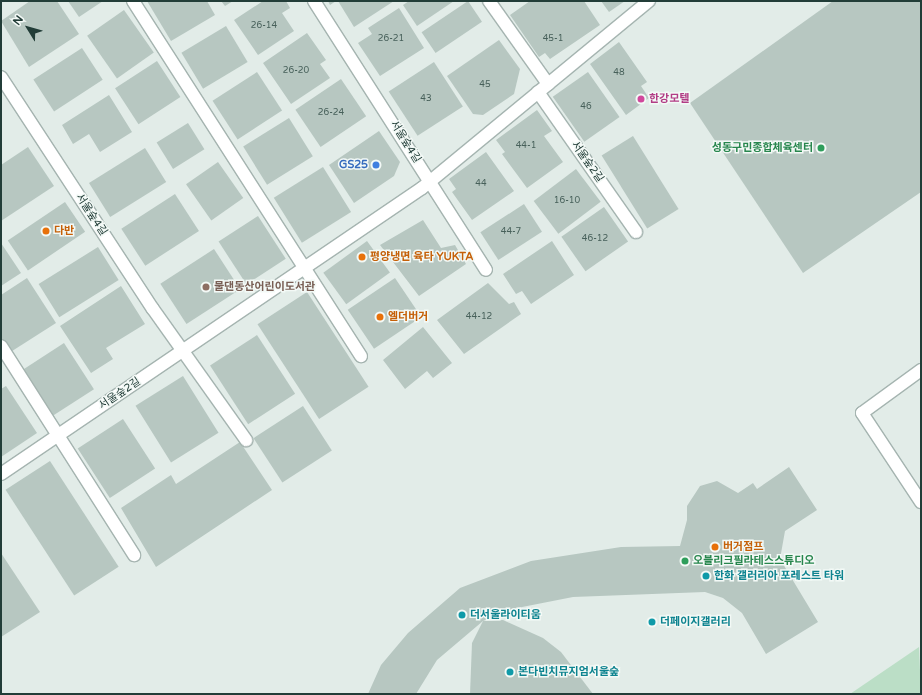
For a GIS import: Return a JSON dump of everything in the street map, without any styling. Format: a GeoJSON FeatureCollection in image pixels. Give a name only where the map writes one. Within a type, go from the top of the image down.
{"type":"FeatureCollection","features":[{"type":"Feature","properties":{"kind":"street"},"geometry":{"type":"LineString","coordinates":[[133,1],[361,356]]}},
{"type":"Feature","properties":{"kind":"street","name":"서울숲4길"},"geometry":{"type":"LineString","coordinates":[[314,1],[430,182]]}},
{"type":"Feature","properties":{"kind":"street"},"geometry":{"type":"LineString","coordinates":[[489,1],[548,84]]}},
{"type":"Feature","properties":{"kind":"street","name":"서울숲2길"},"geometry":{"type":"LineString","coordinates":[[1,474],[306,270],[430,182],[649,1]]}},
{"type":"Feature","properties":{"kind":"street","name":"서울숲4길"},"geometry":{"type":"LineString","coordinates":[[1,77],[183,352]]}},
{"type":"Feature","properties":{"kind":"street","name":"서울숲2길"},"geometry":{"type":"LineString","coordinates":[[538,92],[636,232]]}},
{"type":"Feature","properties":{"kind":"street"},"geometry":{"type":"LineString","coordinates":[[430,182],[486,270]]}},
{"type":"Feature","properties":{"kind":"street"},"geometry":{"type":"LineString","coordinates":[[1,346],[134,555]]}},
{"type":"Feature","properties":{"kind":"street"},"geometry":{"type":"LineString","coordinates":[[183,352],[246,440]]}},
{"type":"Feature","properties":{"kind":"street"},"geometry":{"type":"LineString","coordinates":[[921,370],[862,413],[921,502]]}},
{"type":"Feature","properties":{"kind":"green space"},"geometry":{"type":"Polygon","coordinates":[[[919,647],[921,694],[850,694],[919,647]]]}},
{"type":"Feature","properties":{"kind":"building"},"geometry":{"type":"Polygon","coordinates":[[[30,1],[57,1],[79,34],[29,67],[1,21],[30,1]]]}},
{"type":"Feature","properties":{"kind":"building"},"geometry":{"type":"Polygon","coordinates":[[[68,1],[103,1],[79,17],[68,1]]]}},
{"type":"Feature","properties":{"kind":"building"},"geometry":{"type":"Polygon","coordinates":[[[147,1],[207,1],[215,15],[171,41],[147,1]]]}},
{"type":"Feature","properties":{"kind":"building"},"geometry":{"type":"Polygon","coordinates":[[[221,1],[233,1],[225,6],[221,1]]]}},
{"type":"Feature","properties":{"kind":"building"},"geometry":{"type":"Polygon","coordinates":[[[263,1],[286,1],[290,8],[282,13],[294,31],[258,55],[234,20],[263,1]]]}},
{"type":"Feature","properties":{"kind":"building"},"geometry":{"type":"Polygon","coordinates":[[[328,1],[336,1],[330,5],[328,1]]]}},
{"type":"Feature","properties":{"kind":"building"},"geometry":{"type":"Polygon","coordinates":[[[338,1],[394,1],[354,27],[338,1]]]}},
{"type":"Feature","properties":{"kind":"building"},"geometry":{"type":"Polygon","coordinates":[[[409,1],[454,1],[417,26],[403,5],[409,1]]]}},
{"type":"Feature","properties":{"kind":"building"},"geometry":{"type":"Polygon","coordinates":[[[468,1],[482,22],[436,53],[422,32],[468,1]]]}},
{"type":"Feature","properties":{"kind":"building"},"geometry":{"type":"Polygon","coordinates":[[[530,1],[584,1],[600,25],[550,59],[545,53],[539,57],[510,15],[530,1]]]}},
{"type":"Feature","properties":{"kind":"building"},"geometry":{"type":"Polygon","coordinates":[[[601,1],[625,1],[609,12],[601,1]]]}},
{"type":"Feature","properties":{"kind":"building","name":"성동구민종합체육센터"},"geometry":{"type":"Polygon","coordinates":[[[833,1],[921,1],[921,192],[803,273],[690,103],[833,1]]]}},
{"type":"Feature","properties":{"kind":"building"},"geometry":{"type":"Polygon","coordinates":[[[399,8],[424,48],[380,76],[358,43],[372,34],[368,28],[399,8]]]}},
{"type":"Feature","properties":{"kind":"building"},"geometry":{"type":"Polygon","coordinates":[[[124,10],[154,53],[117,78],[87,36],[124,10]]]}},
{"type":"Feature","properties":{"kind":"building"},"geometry":{"type":"Polygon","coordinates":[[[226,26],[248,62],[203,89],[181,53],[226,26]]]}},
{"type":"Feature","properties":{"kind":"building"},"geometry":{"type":"Polygon","coordinates":[[[307,33],[326,60],[320,64],[330,78],[291,104],[263,63],[307,33]]]}},
{"type":"Feature","properties":{"kind":"building"},"geometry":{"type":"Polygon","coordinates":[[[499,40],[520,69],[514,94],[483,115],[473,114],[447,76],[499,40]]]}},
{"type":"Feature","properties":{"kind":"building"},"geometry":{"type":"Polygon","coordinates":[[[619,42],[647,82],[641,86],[649,98],[626,115],[590,64],[619,42]]]}},
{"type":"Feature","properties":{"kind":"building"},"geometry":{"type":"Polygon","coordinates":[[[82,48],[103,80],[54,111],[33,80],[82,48]]]}},
{"type":"Feature","properties":{"kind":"building"},"geometry":{"type":"Polygon","coordinates":[[[157,61],[180,97],[138,124],[115,88],[157,61]]]}},
{"type":"Feature","properties":{"kind":"building"},"geometry":{"type":"Polygon","coordinates":[[[434,62],[463,106],[418,136],[389,91],[434,62]]]}},
{"type":"Feature","properties":{"kind":"building"},"geometry":{"type":"Polygon","coordinates":[[[257,72],[282,111],[238,139],[213,101],[257,72]]]}},
{"type":"Feature","properties":{"kind":"building"},"geometry":{"type":"Polygon","coordinates":[[[588,72],[620,117],[584,142],[553,97],[588,72]]]}},
{"type":"Feature","properties":{"kind":"building"},"geometry":{"type":"Polygon","coordinates":[[[341,79],[366,116],[321,147],[295,110],[341,79]]]}},
{"type":"Feature","properties":{"kind":"building"},"geometry":{"type":"Polygon","coordinates":[[[109,95],[132,132],[100,152],[89,134],[73,144],[62,125],[109,95]]]}},
{"type":"Feature","properties":{"kind":"building"},"geometry":{"type":"Polygon","coordinates":[[[537,110],[552,131],[544,136],[563,162],[527,188],[502,154],[505,152],[496,140],[537,110]]]}},
{"type":"Feature","properties":{"kind":"building"},"geometry":{"type":"Polygon","coordinates":[[[289,118],[313,156],[267,185],[243,147],[289,118]]]}},
{"type":"Feature","properties":{"kind":"building"},"geometry":{"type":"Polygon","coordinates":[[[188,123],[204,149],[173,169],[157,143],[188,123]]]}},
{"type":"Feature","properties":{"kind":"building"},"geometry":{"type":"Polygon","coordinates":[[[379,131],[400,162],[394,176],[354,203],[329,165],[379,131]]]}},
{"type":"Feature","properties":{"kind":"building"},"geometry":{"type":"Polygon","coordinates":[[[633,136],[679,209],[647,229],[602,156],[633,136]]]}},
{"type":"Feature","properties":{"kind":"building"},"geometry":{"type":"Polygon","coordinates":[[[28,147],[54,186],[1,221],[1,165],[28,147]]]}},
{"type":"Feature","properties":{"kind":"building"},"geometry":{"type":"Polygon","coordinates":[[[145,148],[166,182],[110,217],[89,183],[145,148]]]}},
{"type":"Feature","properties":{"kind":"building"},"geometry":{"type":"Polygon","coordinates":[[[486,152],[514,191],[472,220],[452,192],[456,189],[449,179],[486,152]]]}},
{"type":"Feature","properties":{"kind":"building"},"geometry":{"type":"Polygon","coordinates":[[[218,162],[243,198],[211,220],[186,184],[218,162]]]}},
{"type":"Feature","properties":{"kind":"building"},"geometry":{"type":"Polygon","coordinates":[[[323,167],[351,212],[302,243],[274,198],[323,167]]]}},
{"type":"Feature","properties":{"kind":"building"},"geometry":{"type":"Polygon","coordinates":[[[576,169],[601,202],[558,234],[534,201],[576,169]]]}},
{"type":"Feature","properties":{"kind":"building"},"geometry":{"type":"Polygon","coordinates":[[[175,194],[199,231],[145,266],[121,229],[175,194]]]}},
{"type":"Feature","properties":{"kind":"building"},"geometry":{"type":"Polygon","coordinates":[[[65,202],[85,232],[28,270],[8,241],[65,202]]]}},
{"type":"Feature","properties":{"kind":"building"},"geometry":{"type":"Polygon","coordinates":[[[524,204],[542,232],[498,260],[480,232],[524,204]]]}},
{"type":"Feature","properties":{"kind":"building"},"geometry":{"type":"Polygon","coordinates":[[[604,207],[628,241],[585,271],[561,237],[604,207]]]}},
{"type":"Feature","properties":{"kind":"building"},"geometry":{"type":"Polygon","coordinates":[[[258,216],[286,259],[246,284],[219,242],[258,216]]]}},
{"type":"Feature","properties":{"kind":"building"},"geometry":{"type":"Polygon","coordinates":[[[423,220],[441,248],[455,245],[466,264],[419,296],[380,245],[423,220]]]}},
{"type":"Feature","properties":{"kind":"building","name":"평양냉면 육타 YUKTA"},"geometry":{"type":"Polygon","coordinates":[[[367,241],[390,273],[346,304],[323,273],[367,241]]]}},
{"type":"Feature","properties":{"kind":"building"},"geometry":{"type":"Polygon","coordinates":[[[552,241],[574,275],[531,304],[522,291],[516,294],[503,274],[552,241]]]}},
{"type":"Feature","properties":{"kind":"building"},"geometry":{"type":"Polygon","coordinates":[[[1,243],[21,273],[1,286],[1,243]]]}},
{"type":"Feature","properties":{"kind":"building"},"geometry":{"type":"Polygon","coordinates":[[[98,247],[119,280],[59,317],[39,284],[98,247]]]}},
{"type":"Feature","properties":{"kind":"building"},"geometry":{"type":"Polygon","coordinates":[[[214,249],[240,289],[186,324],[160,284],[214,249]]]}},
{"type":"Feature","properties":{"kind":"building"},"geometry":{"type":"Polygon","coordinates":[[[27,278],[56,323],[9,353],[1,340],[1,295],[27,278]]]}},
{"type":"Feature","properties":{"kind":"building"},"geometry":{"type":"Polygon","coordinates":[[[395,278],[421,317],[374,349],[348,310],[395,278]]]}},
{"type":"Feature","properties":{"kind":"building"},"geometry":{"type":"Polygon","coordinates":[[[488,283],[509,304],[514,302],[521,314],[464,354],[437,320],[488,283]]]}},
{"type":"Feature","properties":{"kind":"building"},"geometry":{"type":"Polygon","coordinates":[[[121,286],[145,324],[106,348],[113,359],[91,373],[60,326],[121,286]]]}},
{"type":"Feature","properties":{"kind":"building"},"geometry":{"type":"Polygon","coordinates":[[[307,292],[369,387],[319,419],[258,324],[307,292]]]}},
{"type":"Feature","properties":{"kind":"building"},"geometry":{"type":"Polygon","coordinates":[[[423,327],[452,363],[433,378],[427,371],[405,389],[383,360],[423,327]]]}},
{"type":"Feature","properties":{"kind":"building"},"geometry":{"type":"Polygon","coordinates":[[[257,335],[295,394],[248,424],[210,365],[257,335]]]}},
{"type":"Feature","properties":{"kind":"building"},"geometry":{"type":"Polygon","coordinates":[[[64,343],[94,389],[52,416],[22,370],[64,343]]]}},
{"type":"Feature","properties":{"kind":"building"},"geometry":{"type":"Polygon","coordinates":[[[183,376],[219,433],[171,462],[136,406],[183,376]]]}},
{"type":"Feature","properties":{"kind":"building"},"geometry":{"type":"Polygon","coordinates":[[[6,386],[37,433],[1,457],[1,389],[6,386]]]}},
{"type":"Feature","properties":{"kind":"building"},"geometry":{"type":"Polygon","coordinates":[[[303,406],[332,450],[282,483],[254,438],[303,406]]]}},
{"type":"Feature","properties":{"kind":"building"},"geometry":{"type":"Polygon","coordinates":[[[123,419],[155,468],[110,498],[78,448],[123,419]]]}},
{"type":"Feature","properties":{"kind":"building"},"geometry":{"type":"Polygon","coordinates":[[[240,442],[272,490],[156,567],[121,508],[171,475],[176,484],[240,442]]]}},
{"type":"Feature","properties":{"kind":"building"},"geometry":{"type":"Polygon","coordinates":[[[50,461],[119,567],[74,596],[6,490],[50,461]]]}},
{"type":"Feature","properties":{"kind":"building","name":"한화 갤러리아 포레스트 타워"},"geometry":{"type":"Polygon","coordinates":[[[789,467],[817,510],[785,531],[780,559],[818,622],[766,654],[742,613],[723,598],[705,592],[573,597],[512,609],[483,621],[437,660],[416,694],[368,694],[381,665],[408,633],[460,588],[531,561],[621,547],[680,546],[687,520],[687,506],[700,486],[717,481],[738,493],[753,483],[757,489],[789,467]]]}},
{"type":"Feature","properties":{"kind":"building"},"geometry":{"type":"Polygon","coordinates":[[[1,553],[40,612],[1,637],[1,553]]]}},
{"type":"Feature","properties":{"kind":"building"},"geometry":{"type":"Polygon","coordinates":[[[503,620],[543,638],[561,652],[593,694],[470,694],[472,643],[483,621],[503,620]]]}},
{"type":"Feature","properties":{"kind":"place","name":"한강모텔"},"geometry":{"type":"Point","coordinates":[641,99]}},
{"type":"Feature","properties":{"kind":"place","name":"성동구민종합체육센터"},"geometry":{"type":"Point","coordinates":[821,148]}},
{"type":"Feature","properties":{"kind":"place","name":"GS25"},"geometry":{"type":"Point","coordinates":[376,165]}},
{"type":"Feature","properties":{"kind":"place","name":"다반"},"geometry":{"type":"Point","coordinates":[46,231]}},
{"type":"Feature","properties":{"kind":"place","name":"평양냉면 육타 YUKTA"},"geometry":{"type":"Point","coordinates":[362,257]}},
{"type":"Feature","properties":{"kind":"place","name":"물댄동산어린이도서관"},"geometry":{"type":"Point","coordinates":[206,287]}},
{"type":"Feature","properties":{"kind":"place","name":"엘더버거"},"geometry":{"type":"Point","coordinates":[380,317]}},
{"type":"Feature","properties":{"kind":"place","name":"버거점프"},"geometry":{"type":"Point","coordinates":[715,547]}},
{"type":"Feature","properties":{"kind":"place","name":"오블리크필라테스스튜디오"},"geometry":{"type":"Point","coordinates":[685,561]}},
{"type":"Feature","properties":{"kind":"place","name":"한화 갤러리아 포레스트 타워"},"geometry":{"type":"Point","coordinates":[706,576]}},
{"type":"Feature","properties":{"kind":"place","name":"더서울라이티움"},"geometry":{"type":"Point","coordinates":[462,615]}},
{"type":"Feature","properties":{"kind":"place","name":"더페이지갤러리"},"geometry":{"type":"Point","coordinates":[652,622]}},
{"type":"Feature","properties":{"kind":"place","name":"본다빈치뮤지엄서울숲"},"geometry":{"type":"Point","coordinates":[510,672]}}]}
